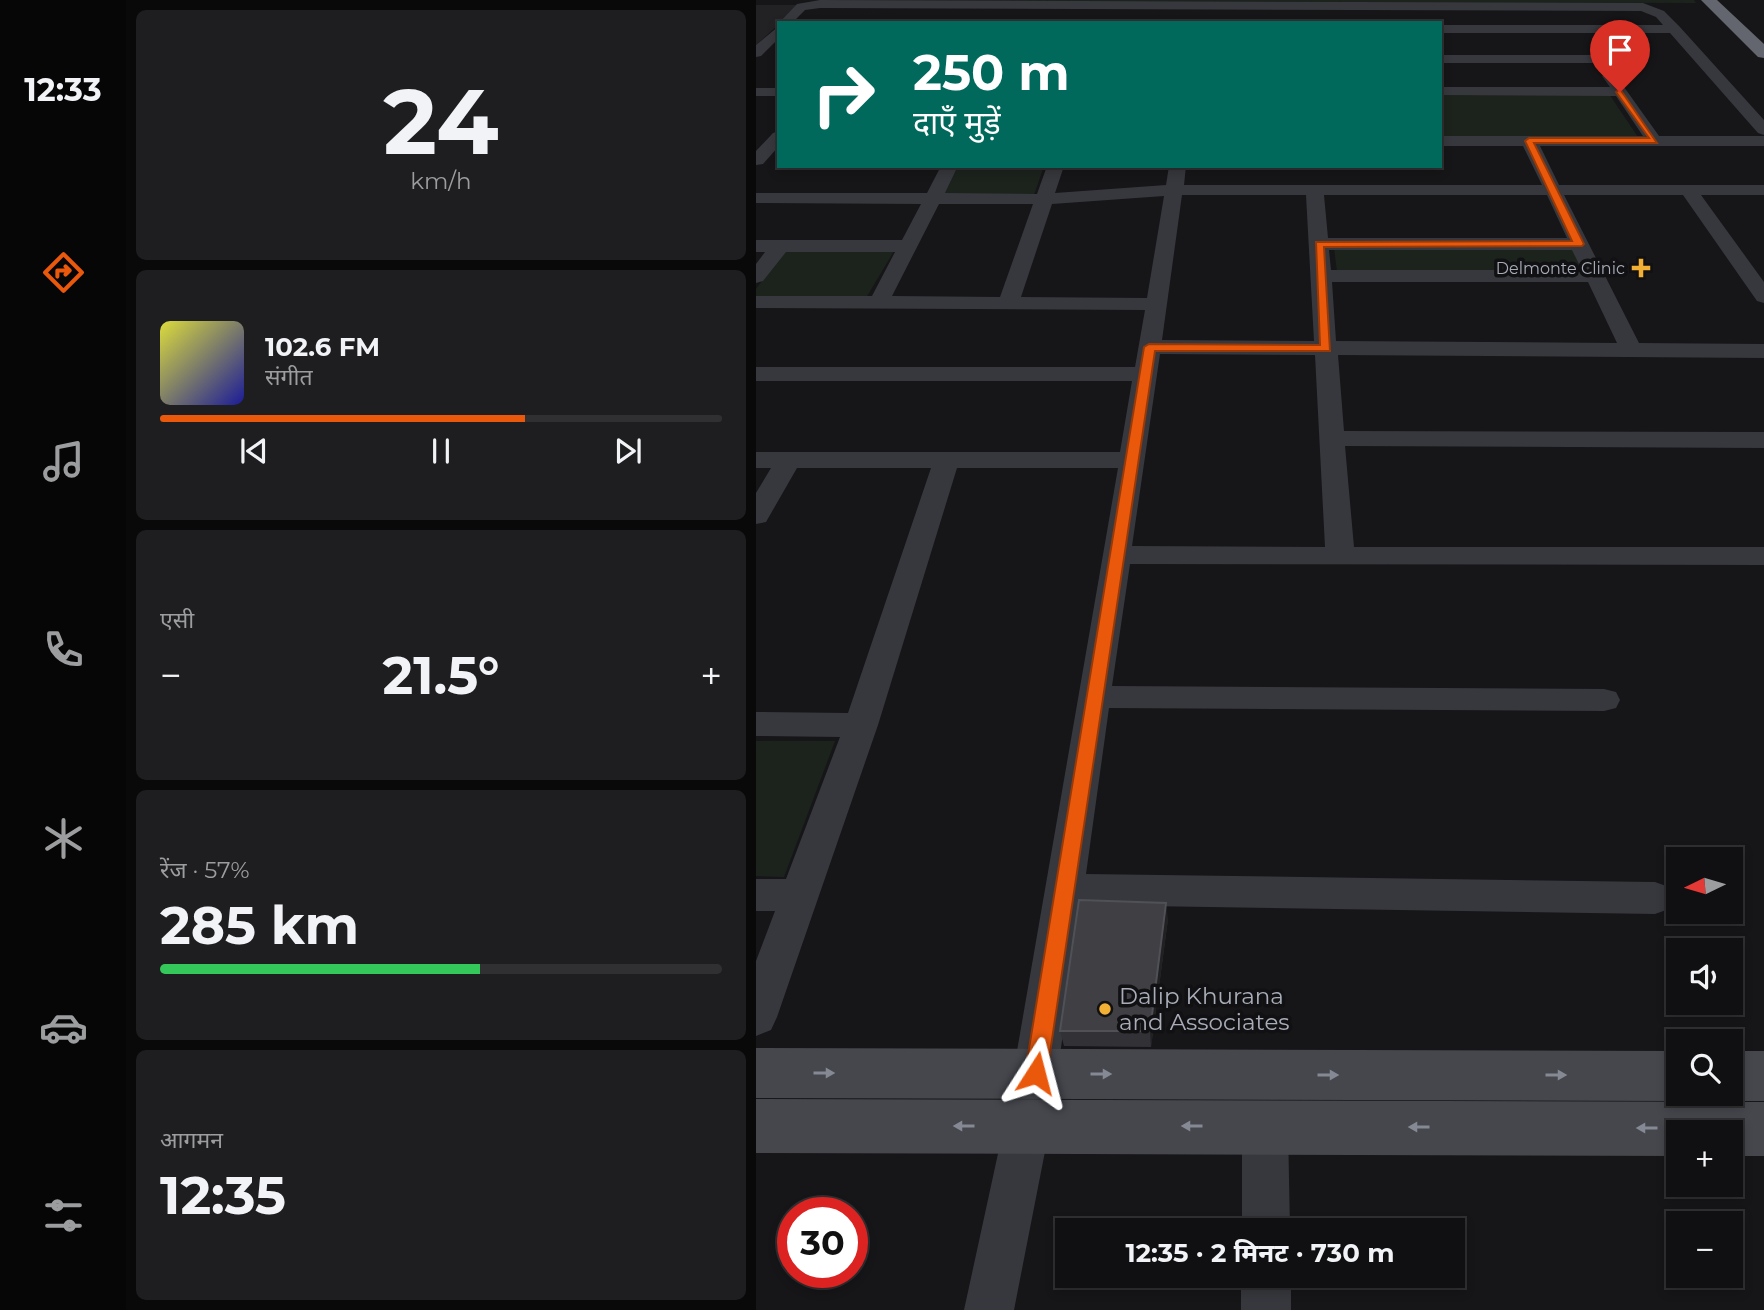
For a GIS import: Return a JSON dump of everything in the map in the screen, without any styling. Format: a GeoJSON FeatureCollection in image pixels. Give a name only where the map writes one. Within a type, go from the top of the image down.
{"type":"FeatureCollection","features":[{"type":"Feature","properties":{"kind":"highway"},"geometry":{"type":"LineString","coordinates":[[1708,0],[1764,52]]}},
{"type":"Feature","properties":{"kind":"highway"},"geometry":{"type":"LineString","coordinates":[[1726,0],[1764,34]]}},
{"type":"Feature","properties":{"kind":"street"},"geometry":{"type":"LineString","coordinates":[[900,21],[914,4]]}},
{"type":"Feature","properties":{"kind":"street"},"geometry":{"type":"LineString","coordinates":[[1198,21],[1201,4]]}},
{"type":"Feature","properties":{"kind":"street"},"geometry":{"type":"LineString","coordinates":[[1302,4],[1304,21]]}},
{"type":"Feature","properties":{"kind":"street"},"geometry":{"type":"LineString","coordinates":[[787,21],[801,7],[809,5],[1627,5],[1654,10],[1764,130]]}},
{"type":"Feature","properties":{"kind":"street"},"geometry":{"type":"LineString","coordinates":[[1442,29],[1674,29]]}},
{"type":"Feature","properties":{"kind":"street"},"geometry":{"type":"LineString","coordinates":[[1576,29],[1654,141]]}},
{"type":"Feature","properties":{"kind":"street"},"geometry":{"type":"LineString","coordinates":[[756,53],[777,32]]}},
{"type":"Feature","properties":{"kind":"street"},"geometry":{"type":"LineString","coordinates":[[1442,59],[1597,59]]}},
{"type":"Feature","properties":{"kind":"street"},"geometry":{"type":"LineString","coordinates":[[1442,91],[1620,92]]}},
{"type":"Feature","properties":{"kind":"street"},"geometry":{"type":"LineString","coordinates":[[756,92],[777,92]]}},
{"type":"Feature","properties":{"kind":"street"},"geometry":{"type":"LineString","coordinates":[[757,160],[777,138]]}},
{"type":"Feature","properties":{"kind":"street"},"geometry":{"type":"LineString","coordinates":[[1442,141],[1764,141]]}},
{"type":"Feature","properties":{"kind":"street"},"geometry":{"type":"LineString","coordinates":[[1529,141],[1631,350]]}},
{"type":"Feature","properties":{"kind":"street"},"geometry":{"type":"LineString","coordinates":[[757,160],[777,160]]}},
{"type":"Feature","properties":{"kind":"street"},"geometry":{"type":"LineString","coordinates":[[879,302],[949,168]]}},
{"type":"Feature","properties":{"kind":"street"},"geometry":{"type":"LineString","coordinates":[[1008,303],[1055,168]]}},
{"type":"Feature","properties":{"kind":"street"},"geometry":{"type":"LineString","coordinates":[[756,198],[1045,199],[1176,178],[1315,190],[1764,190]]}},
{"type":"Feature","properties":{"kind":"street"},"geometry":{"type":"LineString","coordinates":[[989,1310],[1036,1073],[1176,178]]}},
{"type":"Feature","properties":{"kind":"street"},"geometry":{"type":"LineString","coordinates":[[1315,190],[1340,556]]}},
{"type":"Feature","properties":{"kind":"street"},"geometry":{"type":"LineString","coordinates":[[1688,190],[1764,297]]}},
{"type":"Feature","properties":{"kind":"street"},"geometry":{"type":"LineString","coordinates":[[1319,244],[1579,244]]}},
{"type":"Feature","properties":{"kind":"street"},"geometry":{"type":"LineString","coordinates":[[756,246],[908,246]]}},
{"type":"Feature","properties":{"kind":"street"},"geometry":{"type":"LineString","coordinates":[[756,277],[779,246]]}},
{"type":"Feature","properties":{"kind":"street"},"geometry":{"type":"LineString","coordinates":[[1321,276],[1594,276]]}},
{"type":"Feature","properties":{"kind":"street"},"geometry":{"type":"LineString","coordinates":[[756,302],[1156,303]]}},
{"type":"Feature","properties":{"kind":"street"},"geometry":{"type":"LineString","coordinates":[[756,374],[1147,361],[1326,348],[1764,351]]}},
{"type":"Feature","properties":{"kind":"street"},"geometry":{"type":"LineString","coordinates":[[1332,438],[1764,440]]}},
{"type":"Feature","properties":{"kind":"street"},"geometry":{"type":"LineString","coordinates":[[756,460],[1132,460]]}},
{"type":"Feature","properties":{"kind":"street"},"geometry":{"type":"LineString","coordinates":[[756,516],[788,460]]}},
{"type":"Feature","properties":{"kind":"street"},"geometry":{"type":"LineString","coordinates":[[756,1017],[861,724],[946,461]]}},
{"type":"Feature","properties":{"kind":"street"},"geometry":{"type":"LineString","coordinates":[[1117,555],[1764,556]]}},
{"type":"Feature","properties":{"kind":"street"},"geometry":{"type":"LineString","coordinates":[[1095,697],[1604,700]]}},
{"type":"Feature","properties":{"kind":"street"},"geometry":{"type":"LineString","coordinates":[[756,724],[861,724]]}},
{"type":"Feature","properties":{"kind":"street"},"geometry":{"type":"LineString","coordinates":[[1065,889],[1655,898]]}},
{"type":"Feature","properties":{"kind":"street"},"geometry":{"type":"LineString","coordinates":[[756,895],[800,895]]}},
{"type":"Feature","properties":{"kind":"street"},"geometry":{"type":"LineString","coordinates":[[756,1073],[1666,1076]]}},
{"type":"Feature","properties":{"kind":"street"},"geometry":{"type":"LineString","coordinates":[[1743,1076],[1764,1076]]}},
{"type":"Feature","properties":{"kind":"street"},"geometry":{"type":"LineString","coordinates":[[756,1126],[1764,1129]]}},
{"type":"Feature","properties":{"kind":"street"},"geometry":{"type":"LineString","coordinates":[[1265,1126],[1266,1218]]}},
{"type":"Feature","properties":{"kind":"street"},"geometry":{"type":"LineString","coordinates":[[1266,1288],[1266,1310]]}},
{"type":"Feature","properties":{"kind":"shaded area"},"geometry":{"type":"Polygon","coordinates":[[[756,0],[1694,0],[1696,3],[756,0]]]}},
{"type":"Feature","properties":{"kind":"shaded area"},"geometry":{"type":"Polygon","coordinates":[[[756,5],[800,5],[782,21],[777,21],[777,26],[756,45],[756,5]]]}},
{"type":"Feature","properties":{"kind":"shaded area"},"geometry":{"type":"Polygon","coordinates":[[[1442,94],[1609,94],[1638,137],[1442,136],[1442,94]]]}},
{"type":"Feature","properties":{"kind":"shaded area"},"geometry":{"type":"Polygon","coordinates":[[[957,168],[1043,168],[1034,195],[944,195],[957,168]]]}},
{"type":"Feature","properties":{"kind":"shaded area"},"geometry":{"type":"Polygon","coordinates":[[[1334,247],[1573,247],[1585,272],[1337,272],[1334,247]]]}},
{"type":"Feature","properties":{"kind":"shaded area"},"geometry":{"type":"Polygon","coordinates":[[[785,250],[894,251],[866,298],[756,298],[756,289],[785,250]]]}},
{"type":"Feature","properties":{"kind":"shaded area"},"geometry":{"type":"Polygon","coordinates":[[[756,741],[835,741],[784,877],[756,876],[756,741]]]}},
{"type":"Feature","properties":{"kind":"building","name":"Dalip Khurana and Associates"},"geometry":{"type":"Polygon","coordinates":[[[1079,900],[1166,903],[1150,1031],[1060,1031],[1079,900]]]}},
{"type":"Feature","properties":{"kind":"place","name":"Delmonte Clinic"},"geometry":{"type":"Point","coordinates":[1641,268]}},
{"type":"Feature","properties":{"kind":"place","name":"Dalip Khurana and Associates"},"geometry":{"type":"Point","coordinates":[1105,1009]}},
{"type":"Feature","properties":{"kind":"route"},"geometry":{"type":"LineString","coordinates":[[1036,1073],[1149,347],[1326,348],[1319,244],[1579,244],[1529,141],[1654,141],[1620,92]]}}]}
